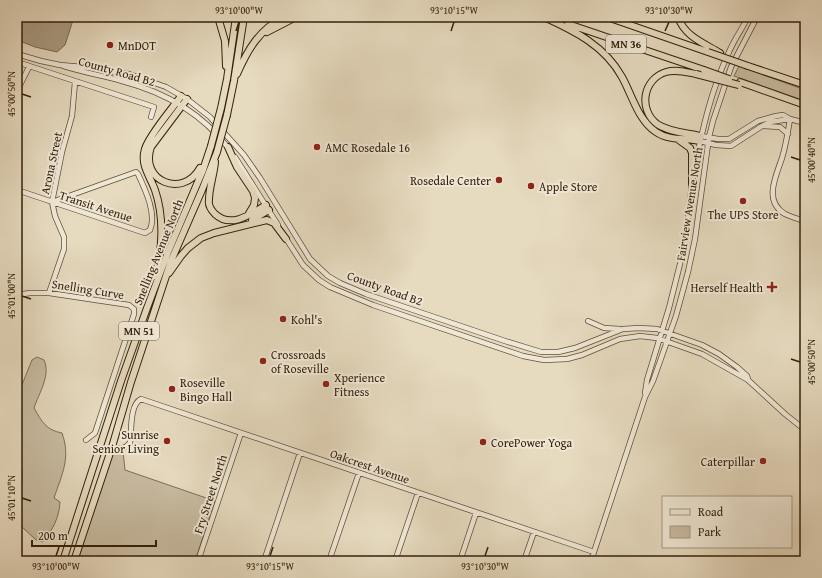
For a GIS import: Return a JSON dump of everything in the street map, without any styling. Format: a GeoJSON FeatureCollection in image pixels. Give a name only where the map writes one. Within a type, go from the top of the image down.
{"type":"FeatureCollection","features":[{"type":"Feature","properties":{"kind":"highway"},"geometry":{"type":"LineString","coordinates":[[218,17],[223,31],[226,56],[224,94]]}},
{"type":"Feature","properties":{"kind":"highway","name":"Snelling Avenue North"},"geometry":{"type":"LineString","coordinates":[[63,561],[121,381],[147,308],[168,252],[198,183],[211,146],[224,94],[236,17]]}},
{"type":"Feature","properties":{"kind":"highway","name":"Snelling Avenue North"},"geometry":{"type":"LineString","coordinates":[[74,561],[112,447],[131,382],[164,281],[216,153],[227,114],[234,81],[244,17]]}},
{"type":"Feature","properties":{"kind":"highway"},"geometry":{"type":"LineString","coordinates":[[234,81],[244,56],[250,46],[268,28],[284,17]]}},
{"type":"Feature","properties":{"kind":"highway"},"geometry":{"type":"LineString","coordinates":[[259,36],[296,17]]}},
{"type":"Feature","properties":{"kind":"highway"},"geometry":{"type":"LineString","coordinates":[[544,17],[580,34],[609,59],[622,77],[647,124],[661,135],[677,139],[701,138]]}},
{"type":"Feature","properties":{"kind":"highway","name":"MN 36"},"geometry":{"type":"LineString","coordinates":[[548,17],[805,105]]}},
{"type":"Feature","properties":{"kind":"highway","name":"MN 36"},"geometry":{"type":"LineString","coordinates":[[607,17],[709,49]]}},
{"type":"Feature","properties":{"kind":"highway"},"geometry":{"type":"LineString","coordinates":[[678,17],[685,31],[709,49],[726,58],[805,85]]}},
{"type":"Feature","properties":{"kind":"highway"},"geometry":{"type":"LineString","coordinates":[[701,138],[661,126],[649,115],[645,104],[646,91],[652,81],[665,72],[678,70],[740,84]]}},
{"type":"Feature","properties":{"kind":"highway"},"geometry":{"type":"LineString","coordinates":[[147,308],[159,258],[161,224],[156,196],[145,167],[144,156],[150,139],[184,98]]}},
{"type":"Feature","properties":{"kind":"highway"},"geometry":{"type":"LineString","coordinates":[[179,104],[151,147],[149,159],[151,169],[158,178],[166,182],[175,184],[185,182],[197,174],[209,152]]}},
{"type":"Feature","properties":{"kind":"highway"},"geometry":{"type":"LineString","coordinates":[[677,139],[690,148],[692,153],[692,184]]}},
{"type":"Feature","properties":{"kind":"highway"},"geometry":{"type":"LineString","coordinates":[[228,147],[237,167],[253,191],[254,205],[245,218]]}},
{"type":"Feature","properties":{"kind":"highway"},"geometry":{"type":"LineString","coordinates":[[216,153],[209,200],[211,208],[216,215],[224,220],[235,220],[245,218],[267,208]]}},
{"type":"Feature","properties":{"kind":"highway"},"geometry":{"type":"LineString","coordinates":[[233,229],[267,208]]}},
{"type":"Feature","properties":{"kind":"highway"},"geometry":{"type":"LineString","coordinates":[[164,281],[181,256],[194,242],[214,233],[233,229],[261,220],[267,220],[274,223],[286,239]]}},
{"type":"Feature","properties":{"kind":"street","name":"Fairview Avenue North"},"geometry":{"type":"LineString","coordinates":[[645,397],[647,380],[660,339],[681,260],[692,184],[701,138],[716,82],[729,52],[748,17]]}},
{"type":"Feature","properties":{"kind":"street","name":"Fairview Avenue North"},"geometry":{"type":"LineString","coordinates":[[591,561],[645,397],[653,381],[680,305],[693,251],[709,137],[723,90],[731,67],[757,17]]}},
{"type":"Feature","properties":{"kind":"street","name":"County Road B2"},"geometry":{"type":"LineString","coordinates":[[17,54],[140,86],[163,95],[179,104],[205,124],[228,147],[303,265],[319,280],[330,287],[374,305],[523,356],[544,360],[573,358],[612,341],[625,338],[644,336],[667,341],[702,354],[748,380],[805,430]]}},
{"type":"Feature","properties":{"kind":"street"},"geometry":{"type":"LineString","coordinates":[[17,62],[154,107],[151,117]]}},
{"type":"Feature","properties":{"kind":"street","name":"County Road B2"},"geometry":{"type":"LineString","coordinates":[[60,65],[83,66],[129,74],[166,87],[210,117],[227,134],[250,163],[304,250],[315,264],[340,283],[376,297],[541,352],[558,352],[575,348],[622,329],[640,328],[662,331],[702,345],[718,354],[737,367],[748,380]]}},
{"type":"Feature","properties":{"kind":"street"},"geometry":{"type":"LineString","coordinates":[[17,90],[30,67]]}},
{"type":"Feature","properties":{"kind":"street","name":"Arona Street"},"geometry":{"type":"LineString","coordinates":[[49,293],[62,255],[64,243],[62,231],[55,216],[52,202],[62,152],[72,116],[75,82]]}},
{"type":"Feature","properties":{"kind":"street"},"geometry":{"type":"LineString","coordinates":[[701,138],[709,137],[725,140],[732,138],[748,126],[767,117],[783,115],[790,119],[805,123]]}},
{"type":"Feature","properties":{"kind":"street"},"geometry":{"type":"LineString","coordinates":[[701,138],[708,143],[730,146],[770,122],[790,119]]}},
{"type":"Feature","properties":{"kind":"street"},"geometry":{"type":"LineString","coordinates":[[790,119],[785,149],[772,188],[773,198],[781,211],[805,221]]}},
{"type":"Feature","properties":{"kind":"street"},"geometry":{"type":"LineString","coordinates":[[762,126],[780,127],[788,134]]}},
{"type":"Feature","properties":{"kind":"street","name":"Transit Avenue"},"geometry":{"type":"LineString","coordinates":[[17,190],[52,202],[145,232],[150,230],[152,226],[150,202],[136,172],[52,202]]}},
{"type":"Feature","properties":{"kind":"street"},"geometry":{"type":"LineString","coordinates":[[267,208],[274,200]]}},
{"type":"Feature","properties":{"kind":"street"},"geometry":{"type":"LineString","coordinates":[[267,208],[277,206]]}},
{"type":"Feature","properties":{"kind":"street","name":"Snelling Curve"},"geometry":{"type":"LineString","coordinates":[[17,295],[49,293],[132,306],[134,311],[95,433],[86,440]]}},
{"type":"Feature","properties":{"kind":"street"},"geometry":{"type":"LineString","coordinates":[[374,305],[376,297]]}},
{"type":"Feature","properties":{"kind":"street"},"geometry":{"type":"LineString","coordinates":[[588,321],[604,328],[622,329]]}},
{"type":"Feature","properties":{"kind":"street","name":"Oakcrest Avenue"},"geometry":{"type":"LineString","coordinates":[[112,447],[121,449],[130,443],[131,421],[139,399],[142,399],[594,552]]}},
{"type":"Feature","properties":{"kind":"street","name":"Fry Street North"},"geometry":{"type":"LineString","coordinates":[[198,561],[241,433]]}},
{"type":"Feature","properties":{"kind":"street"},"geometry":{"type":"LineString","coordinates":[[264,561],[300,453]]}},
{"type":"Feature","properties":{"kind":"street"},"geometry":{"type":"LineString","coordinates":[[329,561],[359,473]]}},
{"type":"Feature","properties":{"kind":"street"},"geometry":{"type":"LineString","coordinates":[[395,561],[418,493]]}},
{"type":"Feature","properties":{"kind":"street"},"geometry":{"type":"LineString","coordinates":[[460,561],[476,513]]}},
{"type":"Feature","properties":{"kind":"street"},"geometry":{"type":"LineString","coordinates":[[524,561],[534,532]]}},
{"type":"Feature","properties":{"kind":"green space"},"geometry":{"type":"Polygon","coordinates":[[[739,66],[805,90],[805,101],[734,76],[739,66]]]}},
{"type":"Feature","properties":{"kind":"green space"},"geometry":{"type":"Polygon","coordinates":[[[37,357],[44,360],[46,372],[44,384],[34,408],[45,425],[52,430],[62,433],[66,450],[64,466],[54,498],[60,502],[57,518],[53,528],[43,542],[36,540],[21,526],[20,500],[22,472],[20,463],[17,459],[17,397],[32,360],[37,357]]]}},
{"type":"Feature","properties":{"kind":"green space"},"geometry":{"type":"Polygon","coordinates":[[[112,451],[123,451],[125,470],[215,501],[195,561],[78,561],[112,451]]]}},
{"type":"Feature","properties":{"kind":"shaded area"},"geometry":{"type":"Polygon","coordinates":[[[17,17],[74,17],[65,45],[57,52],[35,47],[17,40],[17,17]]]}},
{"type":"Feature","properties":{"kind":"place","name":"MnDOT"},"geometry":{"type":"Point","coordinates":[110,45]}},
{"type":"Feature","properties":{"kind":"place","name":"AMC Rosedale 16"},"geometry":{"type":"Point","coordinates":[317,147]}},
{"type":"Feature","properties":{"kind":"place","name":"Rosedale Center"},"geometry":{"type":"Point","coordinates":[499,180]}},
{"type":"Feature","properties":{"kind":"place","name":"Apple Store"},"geometry":{"type":"Point","coordinates":[531,186]}},
{"type":"Feature","properties":{"kind":"place","name":"The UPS Store"},"geometry":{"type":"Point","coordinates":[743,201]}},
{"type":"Feature","properties":{"kind":"place","name":"Herself Health"},"geometry":{"type":"Point","coordinates":[772,287]}},
{"type":"Feature","properties":{"kind":"place","name":"Kohl's"},"geometry":{"type":"Point","coordinates":[283,319]}},
{"type":"Feature","properties":{"kind":"place","name":"Crossroads of Roseville"},"geometry":{"type":"Point","coordinates":[263,361]}},
{"type":"Feature","properties":{"kind":"place","name":"Xperience Fitness"},"geometry":{"type":"Point","coordinates":[326,384]}},
{"type":"Feature","properties":{"kind":"place","name":"Roseville Bingo Hall"},"geometry":{"type":"Point","coordinates":[172,389]}},
{"type":"Feature","properties":{"kind":"place","name":"Sunrise Senior Living"},"geometry":{"type":"Point","coordinates":[167,441]}},
{"type":"Feature","properties":{"kind":"place","name":"CorePower Yoga"},"geometry":{"type":"Point","coordinates":[483,442]}},
{"type":"Feature","properties":{"kind":"place","name":"Caterpillar"},"geometry":{"type":"Point","coordinates":[763,461]}}]}
